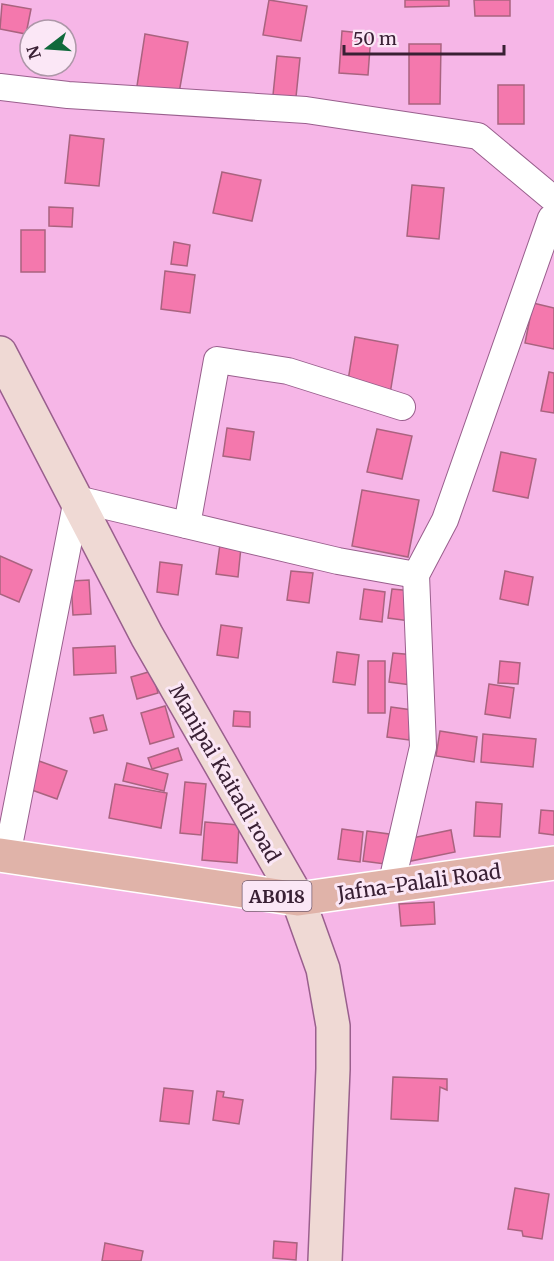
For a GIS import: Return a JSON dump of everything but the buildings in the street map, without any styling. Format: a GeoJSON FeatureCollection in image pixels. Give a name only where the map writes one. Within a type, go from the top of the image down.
{"type":"FeatureCollection","features":[{"type":"Feature","properties":{"kind":"main road","name":"Manipai Kaitadi road"},"geometry":{"type":"LineString","coordinates":[[0,352],[147,636],[298,899],[323,969],[333,1026],[325,1261]]}},
{"type":"Feature","properties":{"kind":"main road","name":"Jafna-Palali Road"},"geometry":{"type":"LineString","coordinates":[[4,855],[298,899],[554,863]]}},
{"type":"Feature","properties":{"kind":"street"},"geometry":{"type":"LineString","coordinates":[[0,87],[80,96],[306,110],[478,136],[552,207],[551,218],[445,520],[416,575],[423,747],[391,886]]}},
{"type":"Feature","properties":{"kind":"street"},"geometry":{"type":"LineString","coordinates":[[187,525],[217,360],[288,370],[402,407]]}},
{"type":"Feature","properties":{"kind":"street"},"geometry":{"type":"LineString","coordinates":[[4,855],[77,499],[338,561],[416,575]]}}]}
